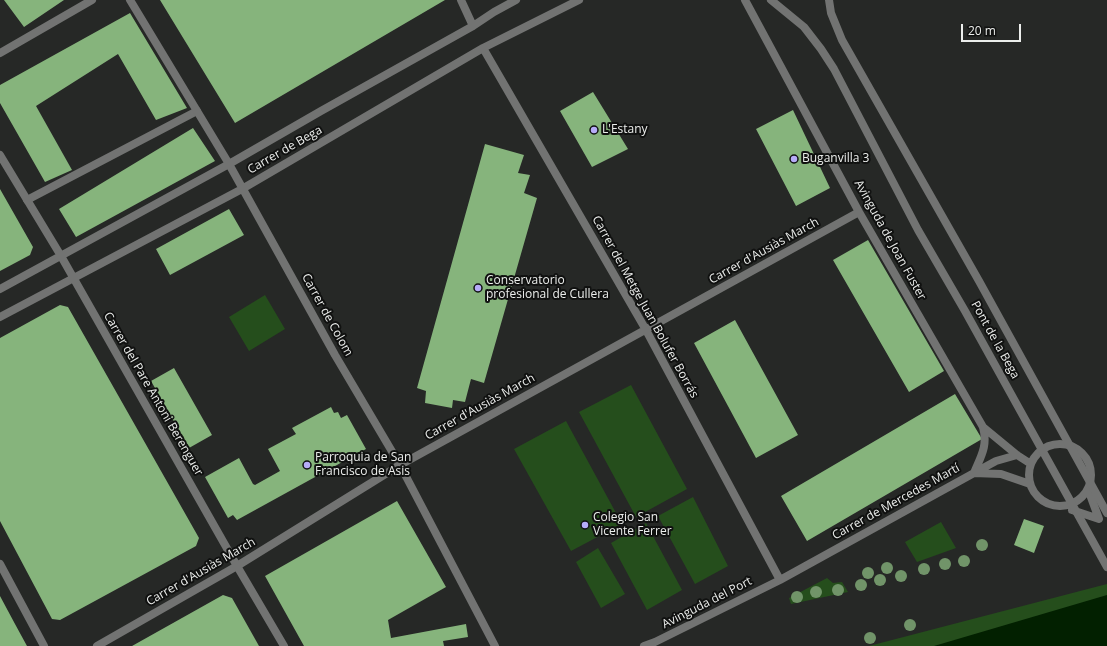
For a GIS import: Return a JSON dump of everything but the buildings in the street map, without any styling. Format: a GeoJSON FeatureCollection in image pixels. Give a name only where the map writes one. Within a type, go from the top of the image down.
{"type":"FeatureCollection","features":[{"type":"Feature","properties":{"kind":"street"},"geometry":{"type":"LineString","coordinates":[[0,53],[92,0]]}},
{"type":"Feature","properties":{"kind":"street","name":"Carrer de Colom"},"geometry":{"type":"LineString","coordinates":[[130,0],[229,164],[335,355],[400,465],[495,646]]}},
{"type":"Feature","properties":{"kind":"street"},"geometry":{"type":"LineString","coordinates":[[461,0],[473,26]]}},
{"type":"Feature","properties":{"kind":"street","name":"Carrer de Bega"},"geometry":{"type":"LineString","coordinates":[[0,289],[229,164],[473,26],[516,0]]}},
{"type":"Feature","properties":{"kind":"street","name":"Carrer de Bega"},"geometry":{"type":"LineString","coordinates":[[0,317],[242,189],[483,48],[579,0]]}},
{"type":"Feature","properties":{"kind":"street","name":"Avinguda de Joan Fuster"},"geometry":{"type":"LineString","coordinates":[[745,0],[859,212],[982,427]]}},
{"type":"Feature","properties":{"kind":"street","name":"Pont de la Bega"},"geometry":{"type":"LineString","coordinates":[[771,0],[804,27],[834,69],[918,230],[969,318],[1107,567]]}},
{"type":"Feature","properties":{"kind":"street","name":"Pont de la Bega"},"geometry":{"type":"LineString","coordinates":[[829,0],[831,13],[842,40],[1107,513]]}},
{"type":"Feature","properties":{"kind":"street","name":"Carrer del Metge Juan Bolufer Borrás"},"geometry":{"type":"LineString","coordinates":[[483,48],[646,330],[780,580]]}},
{"type":"Feature","properties":{"kind":"street"},"geometry":{"type":"LineString","coordinates":[[27,200],[197,111]]}},
{"type":"Feature","properties":{"kind":"street","name":"Carrer del Pare Antoni Berenguer"},"geometry":{"type":"LineString","coordinates":[[0,155],[62,256],[284,646]]}},
{"type":"Feature","properties":{"kind":"street","name":"Carrer d'Ausiàs March"},"geometry":{"type":"LineString","coordinates":[[97,646],[238,566],[400,465],[859,212]]}},
{"type":"Feature","properties":{"kind":"street"},"geometry":{"type":"LineString","coordinates":[[982,427],[1017,455],[1031,464]]}},
{"type":"Feature","properties":{"kind":"street"},"geometry":{"type":"LineString","coordinates":[[974,473],[985,444],[986,437],[982,427]]}},
{"type":"Feature","properties":{"kind":"street"},"geometry":{"type":"LineString","coordinates":[[1059,506],[1076,502],[1083,496],[1088,489],[1091,480],[1091,469],[1088,460],[1073,446],[1053,444],[1044,448],[1036,455],[1031,464],[1029,474],[1030,484],[1034,493],[1041,500],[1050,504],[1103,521]]}},
{"type":"Feature","properties":{"kind":"street"},"geometry":{"type":"LineString","coordinates":[[974,473],[996,461],[1017,455]]}},
{"type":"Feature","properties":{"kind":"street","name":"Carrer de Mercedes Martí"},"geometry":{"type":"LineString","coordinates":[[780,580],[974,473],[1000,474],[1030,484]]}},
{"type":"Feature","properties":{"kind":"street"},"geometry":{"type":"LineString","coordinates":[[1088,489],[1103,521]]}},
{"type":"Feature","properties":{"kind":"street"},"geometry":{"type":"LineString","coordinates":[[0,564],[44,646]]}},
{"type":"Feature","properties":{"kind":"street","name":"Avinguda del Port"},"geometry":{"type":"LineString","coordinates":[[644,646],[655,642],[780,580]]}},
{"type":"Feature","properties":{"kind":"shaded area"},"geometry":{"type":"Polygon","coordinates":[[[265,295],[285,329],[249,351],[229,317],[265,295]]]}},
{"type":"Feature","properties":{"kind":"shaded area"},"geometry":{"type":"Polygon","coordinates":[[[631,385],[687,489],[636,517],[579,412],[631,385]]]}},
{"type":"Feature","properties":{"kind":"shaded area"},"geometry":{"type":"Polygon","coordinates":[[[566,421],[622,524],[571,551],[514,449],[566,421]]]}},
{"type":"Feature","properties":{"kind":"shaded area"},"geometry":{"type":"Polygon","coordinates":[[[693,497],[728,566],[695,584],[658,516],[693,497]]]}},
{"type":"Feature","properties":{"kind":"shaded area"},"geometry":{"type":"Polygon","coordinates":[[[941,522],[956,548],[917,562],[905,542],[941,522]]]}},
{"type":"Feature","properties":{"kind":"shaded area"},"geometry":{"type":"Polygon","coordinates":[[[646,523],[682,590],[647,610],[611,543],[646,523]]]}},
{"type":"Feature","properties":{"kind":"shaded area"},"geometry":{"type":"Polygon","coordinates":[[[598,548],[625,594],[601,608],[576,562],[598,548]]]}},
{"type":"Feature","properties":{"kind":"shaded area"},"geometry":{"type":"Polygon","coordinates":[[[827,578],[833,583],[842,582],[848,592],[791,604],[789,598],[827,578]]]}},
{"type":"Feature","properties":{"kind":"shaded area"},"geometry":{"type":"Polygon","coordinates":[[[1107,584],[1107,646],[869,646],[1107,584]]]}},
{"type":"Feature","properties":{"kind":"shaded area"},"geometry":{"type":"Polygon","coordinates":[[[1107,595],[1107,646],[934,646],[1107,595]]]}},
{"type":"Feature","properties":{"kind":"place","name":"L'Estany"},"geometry":{"type":"Point","coordinates":[594,130]}},
{"type":"Feature","properties":{"kind":"place","name":"Buganvilla 3"},"geometry":{"type":"Point","coordinates":[794,159]}},
{"type":"Feature","properties":{"kind":"place","name":"Conservatorio profesional de Cullera"},"geometry":{"type":"Point","coordinates":[478,288]}},
{"type":"Feature","properties":{"kind":"place","name":"Parroquia de San Francisco de Asis"},"geometry":{"type":"Point","coordinates":[307,465]}},
{"type":"Feature","properties":{"kind":"place","name":"Colegio San Vicente Ferrer"},"geometry":{"type":"Point","coordinates":[585,525]}}]}
